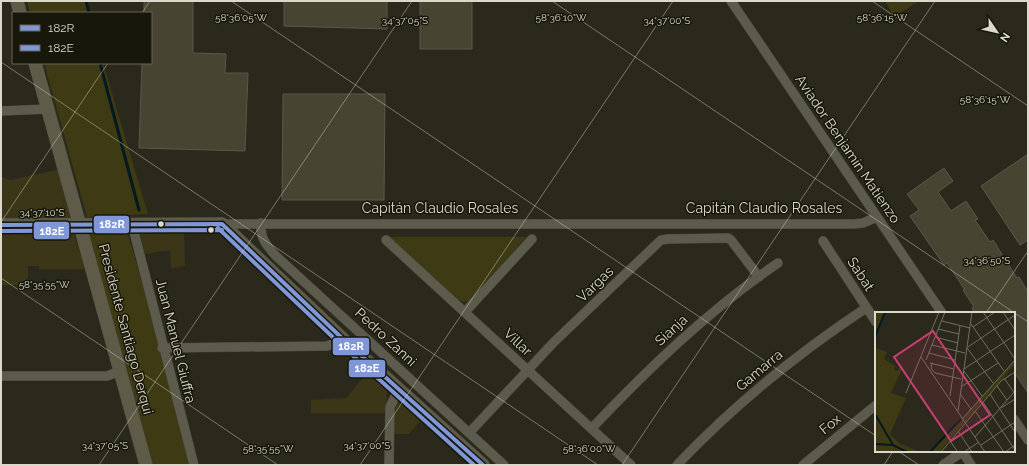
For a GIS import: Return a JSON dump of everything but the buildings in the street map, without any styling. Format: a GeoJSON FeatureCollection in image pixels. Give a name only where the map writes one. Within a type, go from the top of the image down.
{"type":"FeatureCollection","features":[{"type":"Feature","properties":{"kind":"street"},"geometry":{"type":"LineString","coordinates":[[17,1],[20,12]]}},
{"type":"Feature","properties":{"kind":"street","name":"Aviador Benjamín Matienzo"},"geometry":{"type":"LineString","coordinates":[[731,1],[941,312]]}},
{"type":"Feature","properties":{"kind":"street","name":"Presidente Santiago Derqui"},"geometry":{"type":"LineString","coordinates":[[35,64],[81,225],[146,465]]}},
{"type":"Feature","properties":{"kind":"street"},"geometry":{"type":"LineString","coordinates":[[1,111],[48,109]]}},
{"type":"Feature","properties":{"kind":"street","name":"Capitán Claudio Rosales"},"geometry":{"type":"LineString","coordinates":[[1,225],[854,224],[863,223],[877,217]]}},
{"type":"Feature","properties":{"kind":"street","name":"Juan Manuel Giuffra"},"geometry":{"type":"LineString","coordinates":[[132,224],[162,348],[194,465]]}},
{"type":"Feature","properties":{"kind":"street"},"geometry":{"type":"LineString","coordinates":[[222,224],[344,340],[483,465]]}},
{"type":"Feature","properties":{"kind":"street","name":"Pedro Zanni"},"geometry":{"type":"LineString","coordinates":[[261,224],[262,239],[276,256],[504,465]]}},
{"type":"Feature","properties":{"kind":"street","name":"Vargas"},"geometry":{"type":"LineString","coordinates":[[469,433],[527,369],[661,240],[728,238],[759,276]]}},
{"type":"Feature","properties":{"kind":"street"},"geometry":{"type":"LineString","coordinates":[[466,312],[532,239]]}},
{"type":"Feature","properties":{"kind":"street","name":"Villar"},"geometry":{"type":"LineString","coordinates":[[386,240],[631,465]]}},
{"type":"Feature","properties":{"kind":"street","name":"Sabat"},"geometry":{"type":"LineString","coordinates":[[823,241],[875,321]]}},
{"type":"Feature","properties":{"kind":"street","name":"Sianja"},"geometry":{"type":"LineString","coordinates":[[592,428],[673,347],[735,294],[778,263]]}},
{"type":"Feature","properties":{"kind":"street","name":"Gamarra"},"geometry":{"type":"LineString","coordinates":[[677,465],[770,378],[830,332],[866,308]]}},
{"type":"Feature","properties":{"kind":"street"},"geometry":{"type":"LineString","coordinates":[[162,348],[327,346],[344,340]]}},
{"type":"Feature","properties":{"kind":"street"},"geometry":{"type":"LineString","coordinates":[[1,376],[107,376],[120,371]]}},
{"type":"Feature","properties":{"kind":"street"},"geometry":{"type":"LineString","coordinates":[[389,465],[390,407],[399,388]]}},
{"type":"Feature","properties":{"kind":"street","name":"Fox"},"geometry":{"type":"LineString","coordinates":[[802,465],[875,406]]}},
{"type":"Feature","properties":{"kind":"street"},"geometry":{"type":"LineString","coordinates":[[1015,420],[1028,440]]}},
{"type":"Feature","properties":{"kind":"street"},"geometry":{"type":"LineString","coordinates":[[943,465],[962,452],[971,465]]}},
{"type":"Feature","properties":{"kind":"shaded area"},"geometry":{"type":"Polygon","coordinates":[[[27,1],[85,1],[89,12],[30,12],[27,1]]]}},
{"type":"Feature","properties":{"kind":"shaded area"},"geometry":{"type":"Polygon","coordinates":[[[885,1],[919,1],[894,17],[885,1]]]}},
{"type":"Feature","properties":{"kind":"shaded area"},"geometry":{"type":"Polygon","coordinates":[[[44,64],[103,64],[148,214],[87,217],[44,64]]]}},
{"type":"Feature","properties":{"kind":"shaded area"},"geometry":{"type":"Polygon","coordinates":[[[61,169],[72,214],[69,218],[1,219],[1,177],[10,180],[61,169]]]}},
{"type":"Feature","properties":{"kind":"shaded area"},"geometry":{"type":"Polygon","coordinates":[[[86,228],[126,228],[162,348],[194,465],[153,465],[86,228]]]}},
{"type":"Feature","properties":{"kind":"shaded area"},"geometry":{"type":"Polygon","coordinates":[[[1,229],[72,230],[86,269],[39,269],[39,266],[28,266],[28,285],[1,285],[1,229]]]}},
{"type":"Feature","properties":{"kind":"shaded area"},"geometry":{"type":"Polygon","coordinates":[[[143,230],[184,230],[185,266],[171,268],[170,250],[145,254],[140,234],[143,230]]]}},
{"type":"Feature","properties":{"kind":"shaded area"},"geometry":{"type":"Polygon","coordinates":[[[389,237],[526,237],[469,301],[464,302],[458,300],[389,237]]]}},
{"type":"Feature","properties":{"kind":"shaded area"},"geometry":{"type":"Polygon","coordinates":[[[370,369],[387,386],[386,413],[311,413],[311,400],[346,398],[370,369]]]}},
{"type":"Feature","properties":{"kind":"shaded area"},"geometry":{"type":"Polygon","coordinates":[[[402,402],[422,419],[409,434],[394,434],[395,406],[402,402]]]}},
{"type":"Feature","properties":{"kind":"waterway"},"geometry":{"type":"LineString","coordinates":[[86,1],[89,12]]}},
{"type":"Feature","properties":{"kind":"waterway"},"geometry":{"type":"LineString","coordinates":[[100,64],[139,210]]}},
{"type":"Feature","properties":{"kind":"transit line","name":"182R"},"geometry":{"type":"LineString","coordinates":[[222,224],[344,340],[483,465]]}},
{"type":"Feature","properties":{"kind":"transit line","name":"182R"},"geometry":{"type":"LineString","coordinates":[[1,225],[222,224]]}},
{"type":"Feature","properties":{"kind":"transit line","name":"182E"},"geometry":{"type":"LineString","coordinates":[[218,228],[340,344],[474,465]]}},
{"type":"Feature","properties":{"kind":"transit line","name":"182E"},"geometry":{"type":"LineString","coordinates":[[1,231],[222,230]]}}]}
